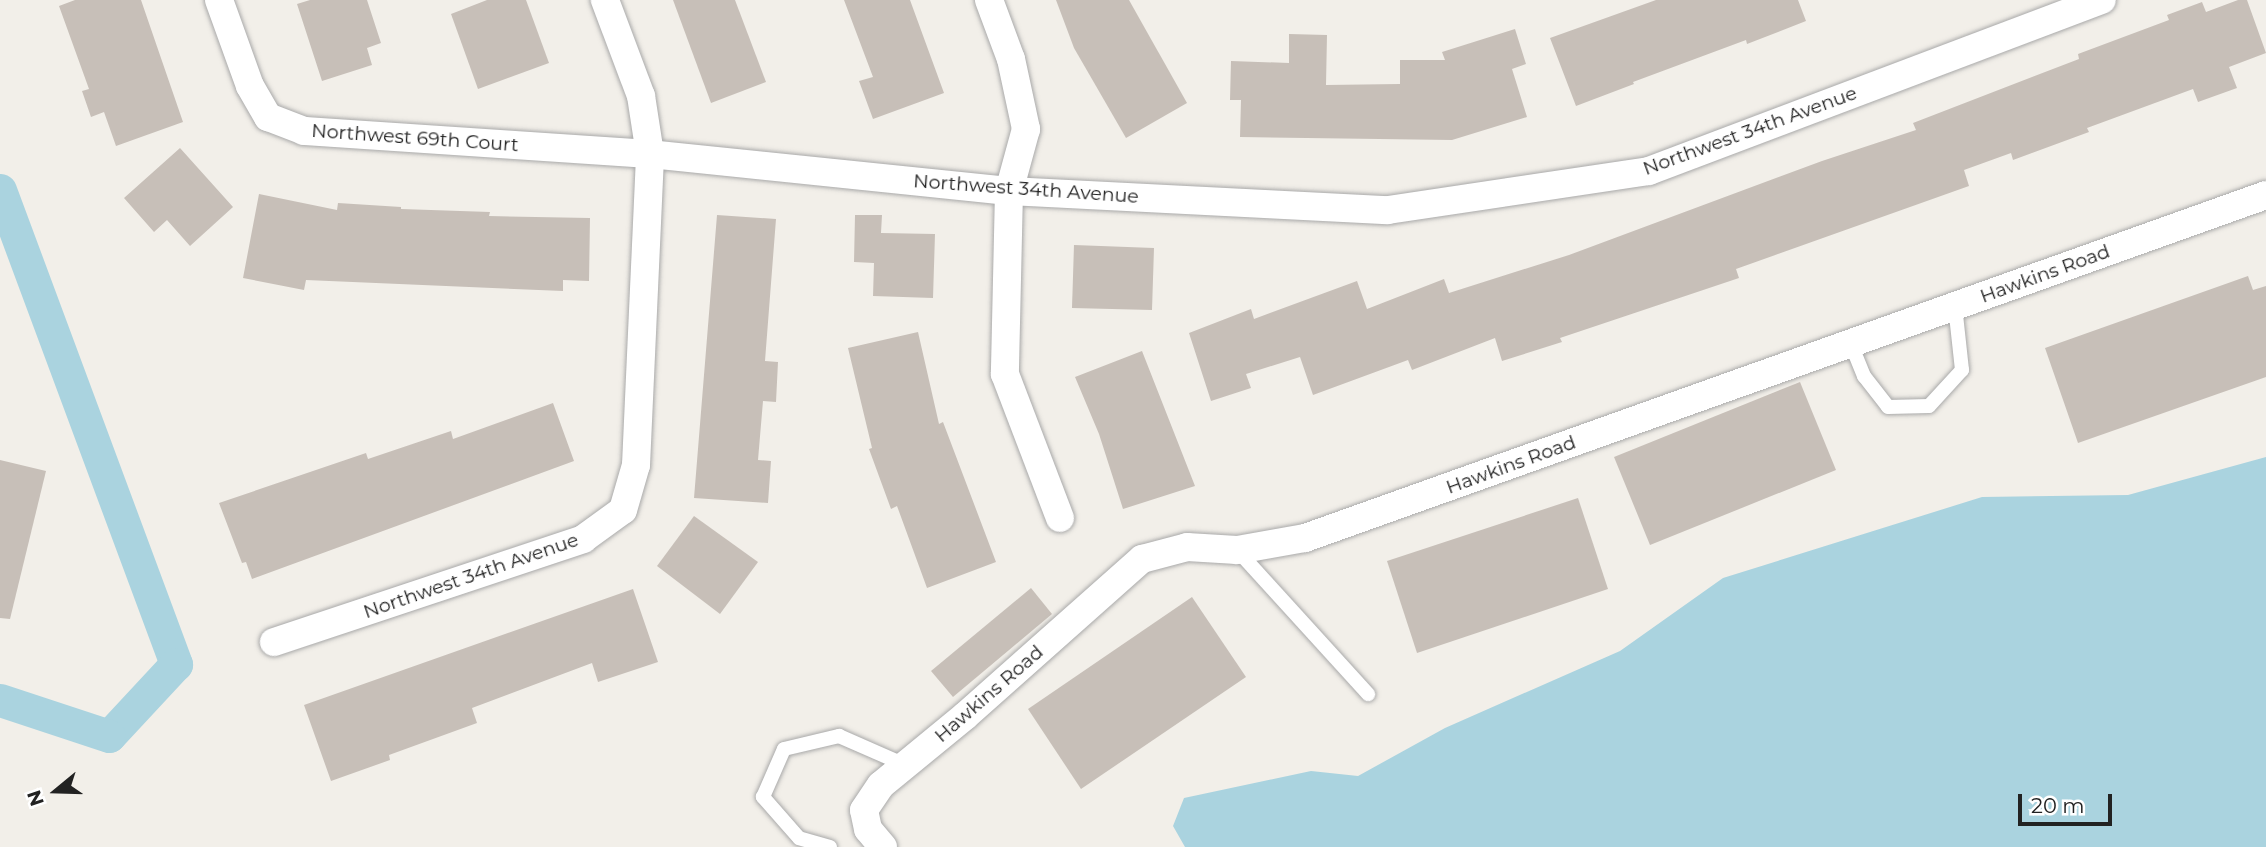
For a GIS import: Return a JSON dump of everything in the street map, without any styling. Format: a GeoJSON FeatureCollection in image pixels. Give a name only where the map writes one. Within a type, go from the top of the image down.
{"type":"FeatureCollection","features":[{"type":"Feature","properties":{"kind":"street","name":"Northwest 69th Court"},"geometry":{"type":"LineString","coordinates":[[219,0],[250,86],[268,117],[304,131],[650,154]]}},
{"type":"Feature","properties":{"kind":"street"},"geometry":{"type":"LineString","coordinates":[[605,0],[641,96],[650,154]]}},
{"type":"Feature","properties":{"kind":"street"},"geometry":{"type":"LineString","coordinates":[[989,0],[1011,60],[1026,129],[1009,191],[1005,374],[1060,518]]}},
{"type":"Feature","properties":{"kind":"street","name":"Northwest 34th Avenue"},"geometry":{"type":"LineString","coordinates":[[274,642],[583,540],[624,510],[636,465],[650,154],[1009,191],[1388,210],[1649,171],[2102,0]]}},
{"type":"Feature","properties":{"kind":"street","name":"Hawkins Road"},"geometry":{"type":"LineString","coordinates":[[883,847],[869,830],[864,810],[881,785],[1142,559],[1187,547],[1237,550],[1305,538],[2266,195]]}},
{"type":"Feature","properties":{"kind":"lane"},"geometry":{"type":"LineString","coordinates":[[1851,344],[1864,376],[1888,407],[1929,406],[1962,370],[1955,306]]}},
{"type":"Feature","properties":{"kind":"lane"},"geometry":{"type":"LineString","coordinates":[[1237,550],[1368,694]]}},
{"type":"Feature","properties":{"kind":"lane"},"geometry":{"type":"LineString","coordinates":[[830,847],[799,838],[763,797],[784,749],[839,736],[905,765]]}},
{"type":"Feature","properties":{"kind":"water"},"geometry":{"type":"Polygon","coordinates":[[[2266,457],[2266,847],[1185,847],[1173,826],[1184,798],[1311,771],[1358,776],[1445,728],[1620,651],[1723,578],[1982,497],[2128,495],[2266,457]]]}},
{"type":"Feature","properties":{"kind":"building"},"geometry":{"type":"Polygon","coordinates":[[[75,0],[141,0],[183,122],[116,146],[104,112],[91,117],[82,91],[89,89],[59,6],[75,0]]]}},
{"type":"Feature","properties":{"kind":"building"},"geometry":{"type":"Polygon","coordinates":[[[310,0],[367,0],[381,43],[367,48],[372,65],[322,81],[297,4],[310,0]]]}},
{"type":"Feature","properties":{"kind":"building"},"geometry":{"type":"Polygon","coordinates":[[[487,0],[526,0],[549,63],[478,89],[451,14],[487,0]]]}},
{"type":"Feature","properties":{"kind":"building"},"geometry":{"type":"Polygon","coordinates":[[[673,0],[735,0],[766,82],[711,103],[673,0]]]}},
{"type":"Feature","properties":{"kind":"building"},"geometry":{"type":"Polygon","coordinates":[[[844,0],[910,0],[944,93],[873,119],[859,81],[873,77],[844,0]]]}},
{"type":"Feature","properties":{"kind":"building"},"geometry":{"type":"Polygon","coordinates":[[[1056,0],[1129,0],[1187,103],[1126,138],[1074,48],[1056,0]]]}},
{"type":"Feature","properties":{"kind":"building"},"geometry":{"type":"Polygon","coordinates":[[[1656,0],[1798,0],[1806,21],[1747,44],[1746,40],[1576,106],[1550,38],[1656,0]]]}},
{"type":"Feature","properties":{"kind":"building"},"geometry":{"type":"Polygon","coordinates":[[[2238,0],[2247,0],[2266,53],[2229,67],[2237,88],[2198,102],[2193,89],[2087,128],[2089,132],[2013,160],[2011,153],[1964,170],[1969,186],[1736,269],[1739,278],[1560,338],[1562,342],[1502,361],[1495,338],[1412,370],[1408,360],[1313,395],[1300,357],[1246,374],[1251,388],[1211,401],[1189,333],[1251,309],[1254,319],[1357,281],[1367,309],[1444,279],[1449,293],[1569,255],[1822,161],[1916,130],[1913,123],[2079,59],[2078,54],[2169,20],[2167,15],[2202,2],[2206,12],[2238,0]]]}},
{"type":"Feature","properties":{"kind":"building"},"geometry":{"type":"Polygon","coordinates":[[[1515,29],[1526,64],[1512,69],[1527,117],[1452,140],[1240,137],[1241,100],[1230,100],[1231,61],[1289,63],[1289,34],[1327,35],[1326,85],[1400,84],[1400,60],[1445,60],[1442,52],[1515,29]]]}},
{"type":"Feature","properties":{"kind":"building"},"geometry":{"type":"Polygon","coordinates":[[[180,148],[233,207],[190,246],[167,220],[154,232],[124,198],[180,148]]]}},
{"type":"Feature","properties":{"kind":"building"},"geometry":{"type":"Polygon","coordinates":[[[259,194],[337,210],[338,203],[401,209],[490,212],[489,216],[590,218],[589,281],[563,280],[563,291],[306,280],[304,290],[243,278],[259,194]]]}},
{"type":"Feature","properties":{"kind":"building"},"geometry":{"type":"Polygon","coordinates":[[[717,215],[776,219],[765,361],[778,362],[776,402],[763,401],[758,460],[771,461],[768,503],[694,498],[717,215]]]}},
{"type":"Feature","properties":{"kind":"building"},"geometry":{"type":"Polygon","coordinates":[[[855,215],[882,215],[881,233],[935,234],[933,298],[873,296],[874,263],[854,262],[855,215]]]}},
{"type":"Feature","properties":{"kind":"building"},"geometry":{"type":"Polygon","coordinates":[[[1074,245],[1154,248],[1152,310],[1072,308],[1074,245]]]}},
{"type":"Feature","properties":{"kind":"building"},"geometry":{"type":"Polygon","coordinates":[[[2248,276],[2253,290],[2266,286],[2266,377],[2078,443],[2045,348],[2248,276]]]}},
{"type":"Feature","properties":{"kind":"building"},"geometry":{"type":"Polygon","coordinates":[[[918,332],[939,424],[943,422],[996,562],[927,588],[897,506],[891,509],[869,449],[872,448],[848,348],[918,332]]]}},
{"type":"Feature","properties":{"kind":"building"},"geometry":{"type":"Polygon","coordinates":[[[1142,351],[1195,486],[1123,509],[1099,434],[1075,377],[1142,351]]]}},
{"type":"Feature","properties":{"kind":"building"},"geometry":{"type":"Polygon","coordinates":[[[1800,382],[1836,470],[1650,545],[1614,457],[1800,382]]]}},
{"type":"Feature","properties":{"kind":"building"},"geometry":{"type":"Polygon","coordinates":[[[553,403],[574,461],[252,579],[246,562],[242,563],[219,503],[366,453],[368,459],[451,431],[453,439],[553,403]]]}},
{"type":"Feature","properties":{"kind":"building"},"geometry":{"type":"Polygon","coordinates":[[[0,460],[46,471],[10,619],[0,618],[0,460]]]}},
{"type":"Feature","properties":{"kind":"building"},"geometry":{"type":"Polygon","coordinates":[[[1578,498],[1608,589],[1417,653],[1387,561],[1578,498]]]}},
{"type":"Feature","properties":{"kind":"building"},"geometry":{"type":"Polygon","coordinates":[[[694,516],[758,562],[720,614],[657,566],[694,516]]]}},
{"type":"Feature","properties":{"kind":"building"},"geometry":{"type":"Polygon","coordinates":[[[1031,588],[1052,614],[953,697],[931,671],[1031,588]]]}},
{"type":"Feature","properties":{"kind":"building"},"geometry":{"type":"Polygon","coordinates":[[[633,589],[658,662],[598,682],[592,663],[472,708],[477,723],[389,755],[390,760],[331,781],[304,705],[633,589]]]}},
{"type":"Feature","properties":{"kind":"building"},"geometry":{"type":"Polygon","coordinates":[[[1192,597],[1246,677],[1081,789],[1028,709],[1192,597]]]}},
{"type":"Feature","properties":{"kind":"waterway"},"geometry":{"type":"LineString","coordinates":[[0,190],[176,664],[109,736],[0,700]]}}]}
